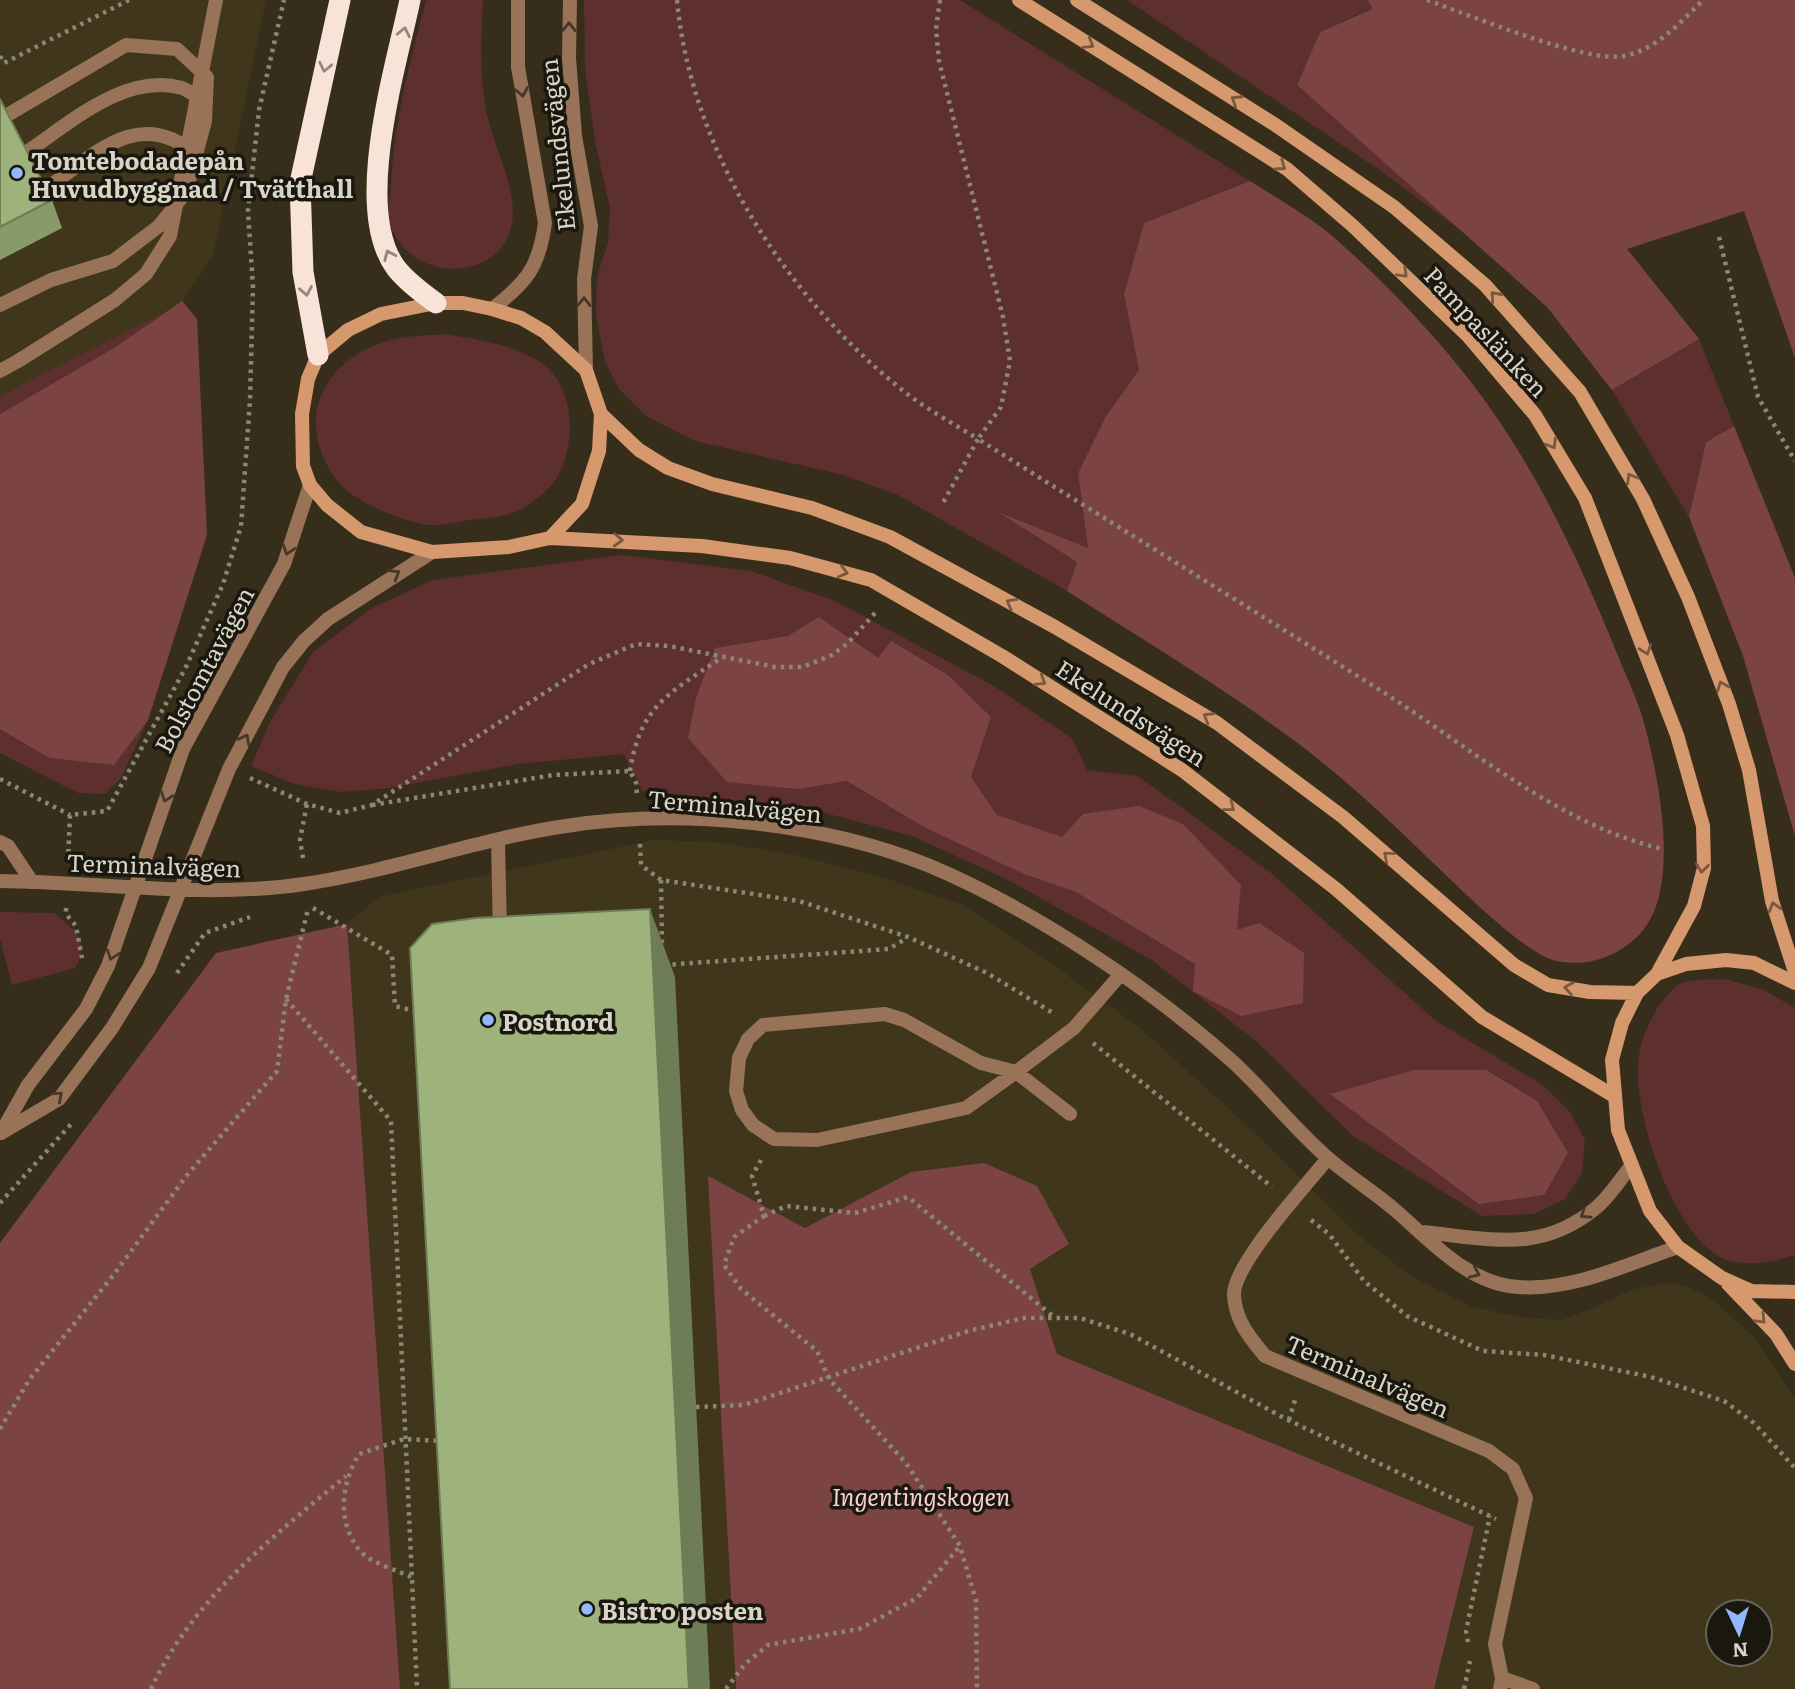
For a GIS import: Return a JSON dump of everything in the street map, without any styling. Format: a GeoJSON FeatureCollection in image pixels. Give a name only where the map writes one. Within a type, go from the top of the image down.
{"type":"FeatureCollection","features":[{"type":"Feature","properties":{"kind":"highway"},"geometry":{"type":"LineString","coordinates":[[318,355],[303,272],[300,183],[340,0]]}},
{"type":"Feature","properties":{"kind":"highway"},"geometry":{"type":"LineString","coordinates":[[411,0],[380,141],[376,206],[383,240],[394,267],[414,287],[436,303]]}},
{"type":"Feature","properties":{"kind":"street"},"geometry":{"type":"LineString","coordinates":[[0,371],[115,300],[146,274],[170,236],[216,0]]}},
{"type":"Feature","properties":{"kind":"street","name":"Ekelundsvägen"},"geometry":{"type":"LineString","coordinates":[[492,309],[516,290],[532,271],[541,248],[545,223],[517,67],[518,0]]}},
{"type":"Feature","properties":{"kind":"street","name":"Ekelundsvägen"},"geometry":{"type":"LineString","coordinates":[[570,0],[569,58],[575,136],[591,226],[584,279],[586,370]]}},
{"type":"Feature","properties":{"kind":"street","name":"Pampaslänken"},"geometry":{"type":"LineString","coordinates":[[1077,0],[1274,124],[1394,207],[1485,285],[1580,391],[1643,499],[1688,597],[1728,704],[1749,770],[1772,901],[1795,972]]}},
{"type":"Feature","properties":{"kind":"street","name":"Pampaslänken"},"geometry":{"type":"LineString","coordinates":[[1025,4],[1287,169],[1353,226],[1468,336],[1535,415],[1585,498],[1677,735],[1703,826],[1704,868],[1694,906],[1657,974]]}},
{"type":"Feature","properties":{"kind":"street"},"geometry":{"type":"LineString","coordinates":[[0,304],[51,280],[113,261],[159,226],[187,192],[205,121],[207,77],[177,49],[126,45],[4,117]]}},
{"type":"Feature","properties":{"kind":"street"},"geometry":{"type":"LineString","coordinates":[[24,154],[114,95],[151,85],[183,88],[205,102]]}},
{"type":"Feature","properties":{"kind":"street"},"geometry":{"type":"LineString","coordinates":[[43,191],[120,137],[156,132],[179,140],[196,155]]}},
{"type":"Feature","properties":{"kind":"street"},"geometry":{"type":"LineString","coordinates":[[310,485],[303,466],[302,414],[308,379],[318,355],[348,330],[382,314],[436,303],[463,303],[492,309],[521,318],[545,332],[586,370],[601,414],[599,451],[582,504],[550,538]]}},
{"type":"Feature","properties":{"kind":"street","name":"Ekelundsvägen"},"geometry":{"type":"LineString","coordinates":[[601,414],[639,450],[668,468],[712,484],[812,508],[890,537],[1055,627],[1227,731],[1343,817],[1514,965],[1548,985],[1590,992],[1637,993]]}},
{"type":"Feature","properties":{"kind":"street","name":"Ekelundsvägen"},"geometry":{"type":"LineString","coordinates":[[310,485],[327,505],[361,532],[432,552],[469,551],[550,538],[715,548],[790,558],[871,580],[1002,656],[1182,770],[1336,889],[1482,1017],[1614,1096]]}},
{"type":"Feature","properties":{"kind":"street","name":"Bolstomtavägen"},"geometry":{"type":"LineString","coordinates":[[0,1133],[28,1085],[93,998],[108,966],[183,749],[284,564],[310,485]]}},
{"type":"Feature","properties":{"kind":"street","name":"Bolstomtavägen"},"geometry":{"type":"LineString","coordinates":[[0,1133],[59,1098],[112,1028],[149,968],[229,769],[283,667],[303,641],[366,592],[432,552]]}},
{"type":"Feature","properties":{"kind":"street","name":"Terminalvägen"},"geometry":{"type":"LineString","coordinates":[[0,881],[32,881],[133,890],[240,892],[307,884],[565,826],[639,818],[705,820],[781,828],[849,840],[928,866],[1007,904],[1121,974],[1231,1060],[1328,1158],[1469,1272],[1515,1287],[1569,1284],[1678,1247]]}},
{"type":"Feature","properties":{"kind":"street"},"geometry":{"type":"LineString","coordinates":[[498,840],[500,955]]}},
{"type":"Feature","properties":{"kind":"street"},"geometry":{"type":"LineString","coordinates":[[0,842],[8,846],[32,881]]}},
{"type":"Feature","properties":{"kind":"street"},"geometry":{"type":"LineString","coordinates":[[1795,983],[1754,963],[1726,960],[1686,964],[1657,974],[1637,993],[1622,1023],[1612,1060],[1618,1129],[1650,1211],[1678,1247],[1722,1278],[1776,1334],[1795,1364]]}},
{"type":"Feature","properties":{"kind":"street"},"geometry":{"type":"LineString","coordinates":[[1070,1114],[1016,1072],[981,1063],[904,1020],[885,1014],[763,1025],[748,1039],[739,1058],[736,1091],[747,1117],[774,1139],[817,1140],[966,1108],[1016,1072],[1074,1028],[1121,974]]}},
{"type":"Feature","properties":{"kind":"street","name":"Terminalvägen"},"geometry":{"type":"LineString","coordinates":[[1328,1158],[1259,1243],[1241,1273],[1234,1294],[1242,1328],[1265,1356],[1489,1451],[1513,1469],[1526,1498],[1520,1529]]}},
{"type":"Feature","properties":{"kind":"street"},"geometry":{"type":"LineString","coordinates":[[1421,1232],[1521,1241],[1555,1234],[1598,1206],[1632,1165]]}},
{"type":"Feature","properties":{"kind":"street"},"geometry":{"type":"LineString","coordinates":[[1722,1278],[1751,1291],[1795,1292]]}},
{"type":"Feature","properties":{"kind":"street"},"geometry":{"type":"LineString","coordinates":[[1520,1529],[1495,1644],[1501,1684],[1533,1689]]}},
{"type":"Feature","properties":{"kind":"path"},"geometry":{"type":"LineString","coordinates":[[0,56],[4,63],[129,0]]}},
{"type":"Feature","properties":{"kind":"path"},"geometry":{"type":"LineString","coordinates":[[150,732],[186,667],[223,584],[241,526],[251,375],[253,287],[248,211],[259,110],[284,0]]}},
{"type":"Feature","properties":{"kind":"path"},"geometry":{"type":"LineString","coordinates":[[677,0],[679,23],[696,91],[719,153],[756,223],[810,300],[855,347],[907,394],[1385,693],[1572,815],[1636,843],[1663,849]]}},
{"type":"Feature","properties":{"kind":"path"},"geometry":{"type":"LineString","coordinates":[[940,0],[936,29],[939,61],[1003,317],[1010,361],[1001,407],[978,439],[943,503]]}},
{"type":"Feature","properties":{"kind":"path"},"geometry":{"type":"LineString","coordinates":[[1427,0],[1536,38],[1596,55],[1624,56],[1665,37],[1703,0]]}},
{"type":"Feature","properties":{"kind":"path"},"geometry":{"type":"LineString","coordinates":[[1719,237],[1758,397],[1795,461]]}},
{"type":"Feature","properties":{"kind":"path"},"geometry":{"type":"LineString","coordinates":[[372,805],[589,664],[636,644],[668,646],[775,667],[803,667],[832,655],[847,644],[876,611]]}},
{"type":"Feature","properties":{"kind":"path"},"geometry":{"type":"LineString","coordinates":[[722,658],[673,691],[647,715],[634,743],[630,771],[636,783],[641,865],[661,880],[799,901],[908,937],[987,973],[1074,1028],[1247,1165],[1329,1234],[1364,1281],[1407,1316],[1483,1351],[1544,1355],[1651,1377],[1724,1401],[1754,1423],[1795,1468]]}},
{"type":"Feature","properties":{"kind":"path"},"geometry":{"type":"LineString","coordinates":[[229,769],[307,804],[340,813],[372,805],[554,775],[630,771]]}},
{"type":"Feature","properties":{"kind":"path"},"geometry":{"type":"LineString","coordinates":[[0,779],[70,815]]}},
{"type":"Feature","properties":{"kind":"path"},"geometry":{"type":"LineString","coordinates":[[307,804],[300,840],[307,884]]}},
{"type":"Feature","properties":{"kind":"path"},"geometry":{"type":"LineString","coordinates":[[661,880],[662,965],[889,949],[908,937]]}},
{"type":"Feature","properties":{"kind":"path"},"geometry":{"type":"LineString","coordinates":[[296,908],[309,906],[392,955],[395,1006],[421,1012]]}},
{"type":"Feature","properties":{"kind":"path"},"geometry":{"type":"LineString","coordinates":[[0,1429],[29,1380],[115,1273],[187,1175],[276,1071],[286,999],[309,906]]}},
{"type":"Feature","properties":{"kind":"path"},"geometry":{"type":"LineString","coordinates":[[176,974],[205,933],[257,916]]}},
{"type":"Feature","properties":{"kind":"path"},"geometry":{"type":"LineString","coordinates":[[286,999],[391,1121],[417,1689]]}},
{"type":"Feature","properties":{"kind":"path"},"geometry":{"type":"LineString","coordinates":[[0,1203],[75,1119]]}},
{"type":"Feature","properties":{"kind":"path"},"geometry":{"type":"LineString","coordinates":[[764,1216],[752,1176],[774,1139]]}},
{"type":"Feature","properties":{"kind":"path"},"geometry":{"type":"LineString","coordinates":[[977,1689],[976,1601],[960,1546],[906,1463],[829,1379],[817,1351],[741,1289],[723,1265],[734,1237],[764,1216],[786,1206],[855,1213],[908,1197],[1055,1318]]}},
{"type":"Feature","properties":{"kind":"path"},"geometry":{"type":"LineString","coordinates":[[696,1407],[744,1405],[968,1331],[1024,1318],[1080,1318],[1130,1334],[1286,1419],[1520,1529]]}},
{"type":"Feature","properties":{"kind":"path"},"geometry":{"type":"LineString","coordinates":[[151,1689],[164,1660],[244,1561],[346,1476],[359,1454],[404,1440],[443,1441]]}},
{"type":"Feature","properties":{"kind":"path"},"geometry":{"type":"LineString","coordinates":[[346,1476],[343,1515],[362,1553],[411,1577]]}},
{"type":"Feature","properties":{"kind":"path"},"geometry":{"type":"LineString","coordinates":[[726,1689],[745,1664],[768,1645],[859,1629],[918,1598],[960,1546]]}},
{"type":"Feature","properties":{"kind":"shaded area"},"geometry":{"type":"Polygon","coordinates":[[[0,0],[266,0],[213,256],[183,301],[197,319],[207,535],[148,720],[125,759],[101,784],[0,748],[0,0]]]}},
{"type":"Feature","properties":{"kind":"shaded area"},"geometry":{"type":"Polygon","coordinates":[[[426,0],[483,0],[481,46],[486,108],[512,199],[509,235],[496,253],[479,264],[458,269],[436,266],[416,258],[399,242],[388,216],[399,117],[426,0]]]}},
{"type":"Feature","properties":{"kind":"shaded area"},"geometry":{"type":"Polygon","coordinates":[[[584,0],[960,0],[1250,181],[1144,223],[1124,294],[1139,370],[1106,416],[1078,473],[1088,548],[1003,515],[1077,562],[1067,591],[898,495],[843,475],[695,441],[646,416],[619,389],[605,361],[596,315],[597,277],[608,243],[610,208],[596,146],[585,70],[584,0]]]}},
{"type":"Feature","properties":{"kind":"shaded area"},"geometry":{"type":"Polygon","coordinates":[[[1127,0],[1368,0],[1372,8],[1320,32],[1297,85],[1467,235],[1378,169],[1127,0]]]}},
{"type":"Feature","properties":{"kind":"shaded area"},"geometry":{"type":"Polygon","coordinates":[[[165,312],[114,348],[0,414],[0,396],[165,312]]]}},
{"type":"Feature","properties":{"kind":"shaded area"},"geometry":{"type":"Polygon","coordinates":[[[444,334],[491,342],[513,349],[535,359],[549,370],[560,384],[570,418],[566,455],[551,486],[518,511],[438,525],[404,519],[377,509],[353,495],[335,478],[323,456],[317,434],[317,413],[322,393],[333,376],[348,361],[368,349],[397,338],[444,334]]]}},
{"type":"Feature","properties":{"kind":"shaded area"},"geometry":{"type":"Polygon","coordinates":[[[1699,339],[1734,426],[1706,442],[1689,517],[1612,390],[1699,339]]]}},
{"type":"Feature","properties":{"kind":"shaded area"},"geometry":{"type":"Polygon","coordinates":[[[622,555],[751,571],[835,601],[994,686],[1072,738],[1087,770],[1138,776],[1271,873],[1436,1021],[1543,1085],[1570,1112],[1585,1140],[1582,1173],[1565,1199],[1534,1214],[1482,1216],[1353,1136],[1255,1040],[1152,960],[1006,879],[912,836],[806,808],[642,791],[624,754],[518,764],[390,788],[341,792],[295,784],[251,766],[270,722],[313,652],[370,609],[433,580],[622,555]]]}},
{"type":"Feature","properties":{"kind":"shaded area"},"geometry":{"type":"Polygon","coordinates":[[[148,720],[121,778],[105,794],[78,793],[0,753],[0,729],[49,758],[114,765],[148,720]]]}},
{"type":"Feature","properties":{"kind":"shaded area"},"geometry":{"type":"Polygon","coordinates":[[[654,840],[715,842],[796,855],[885,878],[962,905],[1038,954],[1140,1028],[1237,1116],[1358,1235],[1412,1277],[1470,1306],[1518,1317],[1561,1320],[1630,1290],[1665,1283],[1687,1286],[1713,1300],[1753,1336],[1795,1399],[1795,1689],[1434,1689],[1474,1527],[1057,1354],[1030,1269],[1069,1245],[911,1172],[805,1228],[709,1177],[736,1689],[400,1689],[347,924],[379,897],[654,840]]]}},
{"type":"Feature","properties":{"kind":"shaded area"},"geometry":{"type":"Polygon","coordinates":[[[0,912],[54,913],[79,937],[82,950],[75,968],[12,985],[0,938],[0,912]]]}},
{"type":"Feature","properties":{"kind":"shaded area"},"geometry":{"type":"Polygon","coordinates":[[[1725,979],[1764,990],[1795,1008],[1795,1255],[1768,1262],[1740,1263],[1722,1258],[1704,1245],[1688,1225],[1660,1171],[1650,1141],[1638,1086],[1642,1042],[1650,1022],[1665,998],[1675,987],[1687,981],[1725,979]]]}},
{"type":"Feature","properties":{"kind":"green space"},"geometry":{"type":"Polygon","coordinates":[[[1368,0],[1795,0],[1795,358],[1744,211],[1627,249],[1699,339],[1612,390],[1547,307],[1297,85],[1320,32],[1372,9],[1368,0]]]}},
{"type":"Feature","properties":{"kind":"green space"},"geometry":{"type":"Polygon","coordinates":[[[1250,181],[1325,230],[1395,295],[1441,345],[1499,421],[1549,504],[1578,562],[1643,719],[1655,770],[1663,832],[1664,863],[1660,892],[1651,917],[1637,937],[1610,955],[1589,962],[1567,963],[1545,957],[1517,939],[1368,802],[1301,745],[1225,692],[1067,591],[1077,562],[998,512],[1088,548],[1078,473],[1106,416],[1139,370],[1124,294],[1144,223],[1250,181]]]}},
{"type":"Feature","properties":{"kind":"green space"},"geometry":{"type":"Polygon","coordinates":[[[182,301],[197,319],[207,535],[148,720],[114,765],[49,758],[0,729],[0,414],[114,348],[182,301]]]}},
{"type":"Feature","properties":{"kind":"green space"},"geometry":{"type":"Polygon","coordinates":[[[1734,426],[1795,578],[1795,836],[1743,656],[1689,517],[1706,442],[1734,426]]]}},
{"type":"Feature","properties":{"kind":"green space"},"geometry":{"type":"Polygon","coordinates":[[[819,617],[878,658],[891,641],[948,675],[991,717],[971,777],[997,815],[1062,837],[1083,814],[1139,806],[1183,824],[1241,885],[1237,930],[1259,923],[1304,953],[1303,1003],[1241,1016],[1193,991],[1195,964],[1076,892],[1024,874],[924,827],[847,781],[798,789],[727,782],[688,738],[696,698],[715,648],[788,636],[819,617]]]}},
{"type":"Feature","properties":{"kind":"green space"},"geometry":{"type":"Polygon","coordinates":[[[347,924],[400,1689],[0,1689],[0,1243],[216,953],[347,924]]]}},
{"type":"Feature","properties":{"kind":"green space"},"geometry":{"type":"Polygon","coordinates":[[[1414,1070],[1486,1070],[1537,1101],[1568,1153],[1544,1195],[1479,1204],[1330,1094],[1414,1070]]]}},
{"type":"Feature","properties":{"kind":"green space","name":"Ingentingskogen"},"geometry":{"type":"Polygon","coordinates":[[[984,1163],[1037,1186],[1069,1244],[1030,1269],[1057,1354],[1474,1527],[1434,1689],[736,1689],[708,1176],[805,1228],[911,1172],[984,1163]]]}},
{"type":"Feature","properties":{"kind":"building","name":"Tomtebodadepån Huvudbyggnad / Tvätthall"},"geometry":{"type":"Polygon","coordinates":[[[0,99],[52,200],[0,227],[0,99]]]}},
{"type":"Feature","properties":{"kind":"building"},"geometry":{"type":"Polygon","coordinates":[[[650,909],[689,1689],[450,1689],[410,948],[432,924],[476,918],[650,909]]]}},
{"type":"Feature","properties":{"kind":"place","name":"Tomtebodadepån Huvudbyggnad / Tvätthall"},"geometry":{"type":"Point","coordinates":[17,173]}},
{"type":"Feature","properties":{"kind":"place","name":"Postnord"},"geometry":{"type":"Point","coordinates":[488,1020]}},
{"type":"Feature","properties":{"kind":"place","name":"Bistro posten"},"geometry":{"type":"Point","coordinates":[587,1609]}}]}
